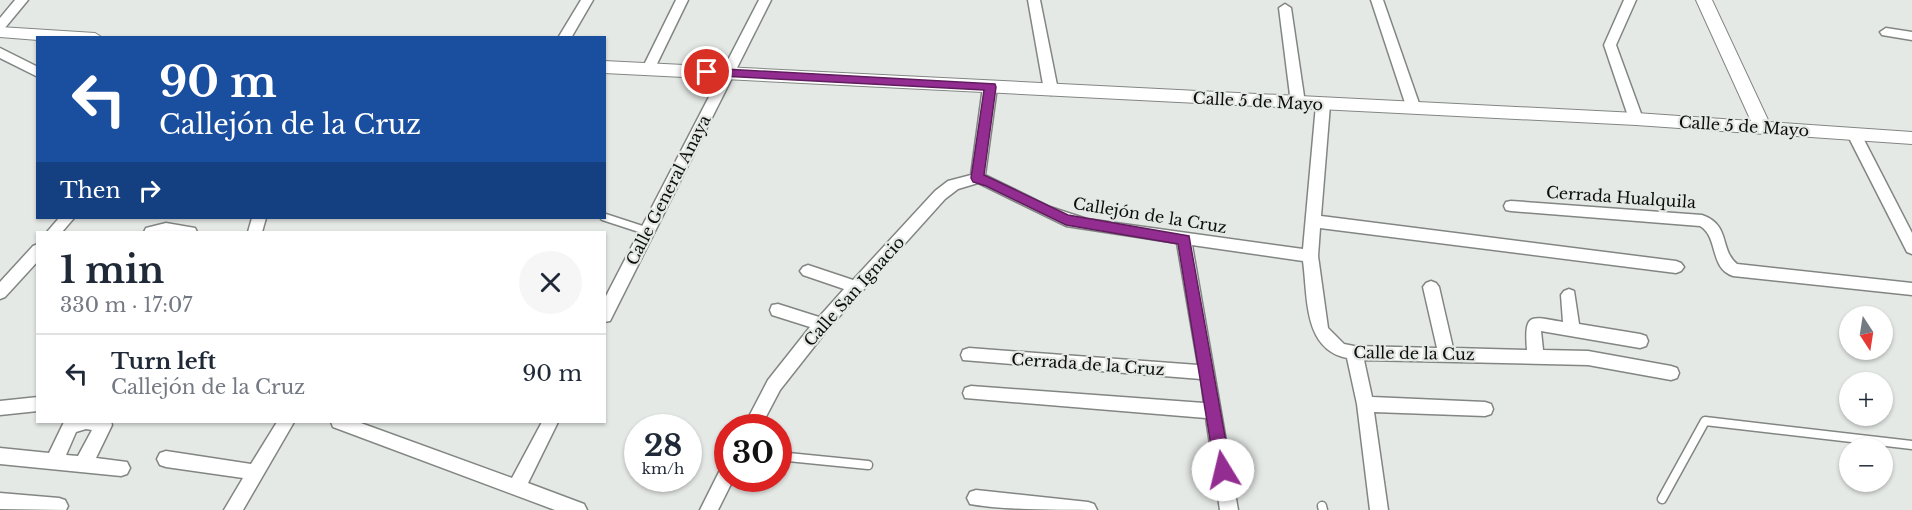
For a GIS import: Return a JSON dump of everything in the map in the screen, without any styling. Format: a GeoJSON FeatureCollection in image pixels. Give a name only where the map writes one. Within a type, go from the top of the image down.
{"type":"FeatureCollection","features":[{"type":"Feature","properties":{"kind":"street"},"geometry":{"type":"LineString","coordinates":[[0,26],[22,0]]}},
{"type":"Feature","properties":{"kind":"street"},"geometry":{"type":"LineString","coordinates":[[565,36],[587,0]]}},
{"type":"Feature","properties":{"kind":"street"},"geometry":{"type":"LineString","coordinates":[[648,69],[682,0]]}},
{"type":"Feature","properties":{"kind":"street","name":"Calle General Anaya"},"geometry":{"type":"LineString","coordinates":[[606,312],[765,0]]}},
{"type":"Feature","properties":{"kind":"street"},"geometry":{"type":"LineString","coordinates":[[1034,0],[1051,90]]}},
{"type":"Feature","properties":{"kind":"street"},"geometry":{"type":"LineString","coordinates":[[1377,0],[1414,109]]}},
{"type":"Feature","properties":{"kind":"street"},"geometry":{"type":"LineString","coordinates":[[1630,0],[1610,45],[1636,119]]}},
{"type":"Feature","properties":{"kind":"street"},"geometry":{"type":"LineString","coordinates":[[1704,0],[1763,126]]}},
{"type":"Feature","properties":{"kind":"street"},"geometry":{"type":"LineString","coordinates":[[1285,8],[1298,104]]}},
{"type":"Feature","properties":{"kind":"street"},"geometry":{"type":"LineString","coordinates":[[0,32],[63,36]]}},
{"type":"Feature","properties":{"kind":"street"},"geometry":{"type":"LineString","coordinates":[[1886,32],[1912,36]]}},
{"type":"Feature","properties":{"kind":"street"},"geometry":{"type":"LineString","coordinates":[[0,52],[36,72]]}},
{"type":"Feature","properties":{"kind":"street","name":"Calle 5 de Mayo"},"geometry":{"type":"LineString","coordinates":[[606,67],[1298,104],[1636,119],[1912,138]]}},
{"type":"Feature","properties":{"kind":"street"},"geometry":{"type":"LineString","coordinates":[[978,178],[990,87]]}},
{"type":"Feature","properties":{"kind":"street","name":"Calle de la Cuz"},"geometry":{"type":"LineString","coordinates":[[1323,105],[1310,256],[1320,330],[1330,344],[1340,350],[1354,353],[1588,358],[1671,373]]}},
{"type":"Feature","properties":{"kind":"street"},"geometry":{"type":"LineString","coordinates":[[1854,134],[1912,248]]}},
{"type":"Feature","properties":{"kind":"street","name":"Callejón de la Cruz"},"geometry":{"type":"LineString","coordinates":[[978,178],[991,182],[1066,220],[1184,240],[1310,256]]}},
{"type":"Feature","properties":{"kind":"street","name":"Calle San Ignacio"},"geometry":{"type":"LineString","coordinates":[[758,414],[774,385],[822,324],[940,195],[953,185],[978,178]]}},
{"type":"Feature","properties":{"kind":"street","name":"Cerrada Hualquila"},"geometry":{"type":"LineString","coordinates":[[1511,206],[1702,221],[1714,228],[1726,264],[1733,270],[1912,289]]}},
{"type":"Feature","properties":{"kind":"street"},"geometry":{"type":"LineString","coordinates":[[55,231],[66,219]]}},
{"type":"Feature","properties":{"kind":"street"},"geometry":{"type":"LineString","coordinates":[[1312,221],[1676,267]]}},
{"type":"Feature","properties":{"kind":"street"},"geometry":{"type":"LineString","coordinates":[[156,231],[166,229],[182,231]]}},
{"type":"Feature","properties":{"kind":"street"},"geometry":{"type":"LineString","coordinates":[[1184,240],[1208,373],[1229,510]]}},
{"type":"Feature","properties":{"kind":"street"},"geometry":{"type":"LineString","coordinates":[[1,291],[36,252]]}},
{"type":"Feature","properties":{"kind":"street"},"geometry":{"type":"LineString","coordinates":[[808,271],[856,287]]}},
{"type":"Feature","properties":{"kind":"street"},"geometry":{"type":"LineString","coordinates":[[1431,287],[1446,354]]}},
{"type":"Feature","properties":{"kind":"street"},"geometry":{"type":"LineString","coordinates":[[1569,295],[1572,330]]}},
{"type":"Feature","properties":{"kind":"street"},"geometry":{"type":"LineString","coordinates":[[778,310],[822,324]]}},
{"type":"Feature","properties":{"kind":"street"},"geometry":{"type":"LineString","coordinates":[[1536,356],[1533,327],[1536,324],[1640,341]]}},
{"type":"Feature","properties":{"kind":"street"},"geometry":{"type":"LineString","coordinates":[[1354,353],[1365,404],[1379,510]]}},
{"type":"Feature","properties":{"kind":"street","name":"Cerrada de la Cruz"},"geometry":{"type":"LineString","coordinates":[[969,355],[1208,373]]}},
{"type":"Feature","properties":{"kind":"street"},"geometry":{"type":"LineString","coordinates":[[971,393],[1214,411]]}},
{"type":"Feature","properties":{"kind":"street"},"geometry":{"type":"LineString","coordinates":[[0,408],[36,404]]}},
{"type":"Feature","properties":{"kind":"street"},"geometry":{"type":"LineString","coordinates":[[1365,404],[1485,409]]}},
{"type":"Feature","properties":{"kind":"street"},"geometry":{"type":"LineString","coordinates":[[54,462],[70,426],[83,423]]}},
{"type":"Feature","properties":{"kind":"street"},"geometry":{"type":"LineString","coordinates":[[83,464],[104,425],[93,423]]}},
{"type":"Feature","properties":{"kind":"street"},"geometry":{"type":"LineString","coordinates":[[233,510],[285,423]]}},
{"type":"Feature","properties":{"kind":"street"},"geometry":{"type":"LineString","coordinates":[[342,423],[578,510]]}},
{"type":"Feature","properties":{"kind":"street"},"geometry":{"type":"LineString","coordinates":[[517,486],[549,423]]}},
{"type":"Feature","properties":{"kind":"street"},"geometry":{"type":"LineString","coordinates":[[0,456],[121,468]]}},
{"type":"Feature","properties":{"kind":"street"},"geometry":{"type":"LineString","coordinates":[[166,459],[255,472]]}},
{"type":"Feature","properties":{"kind":"street"},"geometry":{"type":"LineString","coordinates":[[709,510],[718,492]]}},
{"type":"Feature","properties":{"kind":"street"},"geometry":{"type":"LineString","coordinates":[[976,498],[1088,510]]}},
{"type":"Feature","properties":{"kind":"street"},"geometry":{"type":"LineString","coordinates":[[0,501],[58,508]]}},
{"type":"Feature","properties":{"kind":"lane"},"geometry":{"type":"LineString","coordinates":[[606,218],[647,231]]}},
{"type":"Feature","properties":{"kind":"lane"},"geometry":{"type":"LineString","coordinates":[[1662,499],[1705,421],[1912,445]]}},
{"type":"Feature","properties":{"kind":"lane"},"geometry":{"type":"LineString","coordinates":[[792,457],[868,465]]}},
{"type":"Feature","properties":{"kind":"route"},"geometry":{"type":"LineString","coordinates":[[707,72],[990,87],[978,178],[991,182],[1066,220],[1184,240],[1223,470]]}}]}
